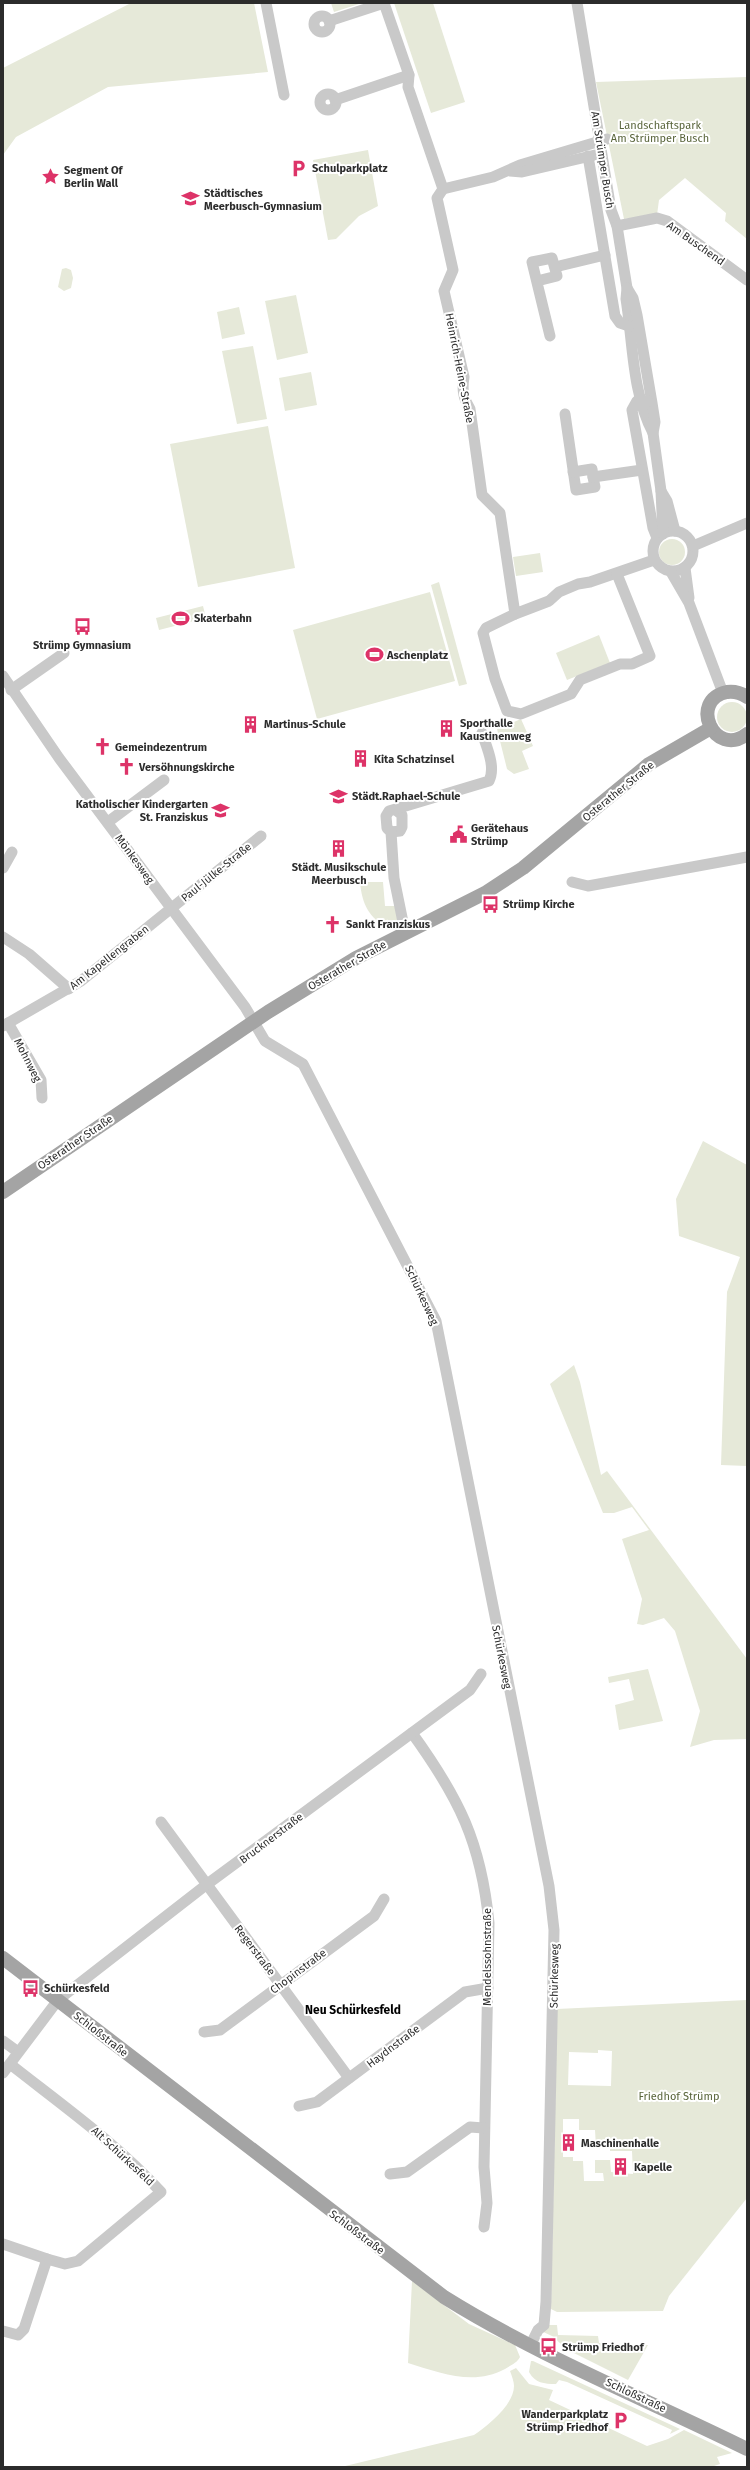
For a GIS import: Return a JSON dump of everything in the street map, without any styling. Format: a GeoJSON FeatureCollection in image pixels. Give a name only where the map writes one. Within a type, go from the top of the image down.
{"type":"FeatureCollection","features":[{"type":"Feature","properties":{"kind":"main road"},"geometry":{"type":"LineString","coordinates":[[746,739],[729,740],[715,734],[710,728],[708,720],[710,705],[723,693],[738,692],[747,698]]}},
{"type":"Feature","properties":{"kind":"main road","name":"Osterather Straße"},"geometry":{"type":"LineString","coordinates":[[3,1192],[253,1022],[356,958],[485,893],[523,868],[649,764],[710,728]]}},
{"type":"Feature","properties":{"kind":"main road","name":"Schloßstraße"},"geometry":{"type":"LineString","coordinates":[[3,1958],[230,2134],[438,2292],[481,2320],[530,2346],[747,2449]]}},
{"type":"Feature","properties":{"kind":"street"},"geometry":{"type":"LineString","coordinates":[[266,3],[284,95]]}},
{"type":"Feature","properties":{"kind":"street"},"geometry":{"type":"LineString","coordinates":[[329,21],[384,3],[409,74],[408,87],[443,189],[509,171],[520,165],[603,140]]}},
{"type":"Feature","properties":{"kind":"street","name":"Am Strümper Busch"},"geometry":{"type":"LineString","coordinates":[[577,3],[592,93],[602,116],[605,152],[620,217],[617,226],[627,288],[626,299],[629,326],[647,401],[654,422],[653,433],[661,491],[660,536]]}},
{"type":"Feature","properties":{"kind":"street"},"geometry":{"type":"LineString","coordinates":[[335,100],[409,74]]}},
{"type":"Feature","properties":{"kind":"street"},"geometry":{"type":"LineString","coordinates":[[509,171],[522,172],[605,152]]}},
{"type":"Feature","properties":{"kind":"street"},"geometry":{"type":"LineString","coordinates":[[588,156],[617,320],[629,326]]}},
{"type":"Feature","properties":{"kind":"street","name":"Heinrich-Heine-Straße"},"geometry":{"type":"LineString","coordinates":[[443,189],[437,198],[453,270],[444,291],[464,377],[462,388],[464,400],[470,409],[482,495],[500,514],[515,614]]}},
{"type":"Feature","properties":{"kind":"street","name":"Am Buschend"},"geometry":{"type":"LineString","coordinates":[[617,226],[657,218],[667,221],[747,280]]}},
{"type":"Feature","properties":{"kind":"street"},"geometry":{"type":"LineString","coordinates":[[555,267],[605,255]]}},
{"type":"Feature","properties":{"kind":"street"},"geometry":{"type":"LineString","coordinates":[[537,281],[557,276],[552,258],[532,262],[550,336]]}},
{"type":"Feature","properties":{"kind":"street","name":"Am Strümper Busch"},"geometry":{"type":"LineString","coordinates":[[627,288],[633,298],[637,314],[647,401]]}},
{"type":"Feature","properties":{"kind":"street"},"geometry":{"type":"LineString","coordinates":[[647,401],[634,403],[632,410],[653,528],[660,536]]}},
{"type":"Feature","properties":{"kind":"street"},"geometry":{"type":"LineString","coordinates":[[564,414],[573,472],[576,490],[595,487],[592,469],[573,472]]}},
{"type":"Feature","properties":{"kind":"street"},"geometry":{"type":"LineString","coordinates":[[593,477],[642,470]]}},
{"type":"Feature","properties":{"kind":"street","name":"Am Strümper Busch"},"geometry":{"type":"LineString","coordinates":[[661,491],[667,501],[675,531]]}},
{"type":"Feature","properties":{"kind":"street"},"geometry":{"type":"LineString","coordinates":[[693,546],[747,523]]}},
{"type":"Feature","properties":{"kind":"street"},"geometry":{"type":"LineString","coordinates":[[671,572],[685,568],[692,558],[693,546],[686,536],[675,531],[660,536],[652,548],[654,560],[661,568],[671,572],[690,602]]}},
{"type":"Feature","properties":{"kind":"street"},"geometry":{"type":"LineString","coordinates":[[617,574],[650,656],[632,664],[620,664],[580,680],[571,694],[521,714],[507,711],[484,637],[484,630],[515,614],[549,601],[559,592],[578,584],[617,574],[654,560]]}},
{"type":"Feature","properties":{"kind":"street"},"geometry":{"type":"LineString","coordinates":[[685,568],[690,602],[723,693]]}},
{"type":"Feature","properties":{"kind":"street"},"geometry":{"type":"LineString","coordinates":[[11,690],[64,653]]}},
{"type":"Feature","properties":{"kind":"street","name":"Mönkesweg"},"geometry":{"type":"LineString","coordinates":[[3,676],[11,690],[245,1007],[253,1022]]}},
{"type":"Feature","properties":{"kind":"street"},"geometry":{"type":"LineString","coordinates":[[405,932],[394,878],[392,832],[400,831],[402,827],[402,815],[396,810],[404,805],[489,781],[492,774],[492,766],[482,733]]}},
{"type":"Feature","properties":{"kind":"street"},"geometry":{"type":"LineString","coordinates":[[108,822],[164,780]]}},
{"type":"Feature","properties":{"kind":"street","name":"Paul-Jülke-Straße"},"geometry":{"type":"LineString","coordinates":[[171,908],[261,836]]}},
{"type":"Feature","properties":{"kind":"street"},"geometry":{"type":"LineString","coordinates":[[3,868],[12,852]]}},
{"type":"Feature","properties":{"kind":"street"},"geometry":{"type":"LineString","coordinates":[[572,882],[588,886],[747,857]]}},
{"type":"Feature","properties":{"kind":"street","name":"Am Kapellengraben"},"geometry":{"type":"LineString","coordinates":[[6,1025],[69,989],[171,908]]}},
{"type":"Feature","properties":{"kind":"street"},"geometry":{"type":"LineString","coordinates":[[3,937],[29,954],[69,989]]}},
{"type":"Feature","properties":{"kind":"street","name":"Schürkesweg"},"geometry":{"type":"LineString","coordinates":[[253,1022],[265,1041],[303,1064],[436,1321],[549,1886],[554,1930],[546,2302],[544,2325],[538,2330],[530,2346]]}},
{"type":"Feature","properties":{"kind":"street","name":"Mohnweg"},"geometry":{"type":"LineString","coordinates":[[6,1025],[41,1080],[42,1098]]}},
{"type":"Feature","properties":{"kind":"street","name":"Brucknerstraße"},"geometry":{"type":"LineString","coordinates":[[58,2000],[206,1885],[470,1690],[481,1674]]}},
{"type":"Feature","properties":{"kind":"street","name":"Mendelssohnstraße"},"geometry":{"type":"LineString","coordinates":[[412,1733],[441,1774],[466,1821],[478,1855],[490,1923],[484,2128],[487,2204],[484,2227]]}},
{"type":"Feature","properties":{"kind":"street","name":"Regerstraße"},"geometry":{"type":"LineString","coordinates":[[161,1822],[349,2078]]}},
{"type":"Feature","properties":{"kind":"street","name":"Chopinstraße"},"geometry":{"type":"LineString","coordinates":[[204,2032],[220,2030],[280,1984],[374,1916],[384,1899]]}},
{"type":"Feature","properties":{"kind":"street","name":"Haydnstraße"},"geometry":{"type":"LineString","coordinates":[[298,2106],[317,2102],[465,1992],[488,1988]]}},
{"type":"Feature","properties":{"kind":"street","name":"Alt Schürkesfeld"},"geometry":{"type":"LineString","coordinates":[[3,2244],[65,2264],[78,2261],[161,2192],[141,2171],[91,2127],[6,2069],[58,2000]]}},
{"type":"Feature","properties":{"kind":"street"},"geometry":{"type":"LineString","coordinates":[[3,2041],[18,2052]]}},
{"type":"Feature","properties":{"kind":"street"},"geometry":{"type":"LineString","coordinates":[[390,2174],[407,2172],[470,2127],[484,2128]]}},
{"type":"Feature","properties":{"kind":"street"},"geometry":{"type":"LineString","coordinates":[[3,2331],[18,2335],[24,2329],[47,2259]]}},
{"type":"Feature","properties":{"kind":"green space"},"geometry":{"type":"Polygon","coordinates":[[[131,3],[254,3],[268,72],[108,87],[16,137],[3,155],[3,68],[131,3]]]}},
{"type":"Feature","properties":{"kind":"green space"},"geometry":{"type":"Polygon","coordinates":[[[331,3],[362,3],[334,12],[331,3]]]}},
{"type":"Feature","properties":{"kind":"green space"},"geometry":{"type":"Polygon","coordinates":[[[394,3],[433,3],[465,102],[431,113],[394,3]]]}},
{"type":"Feature","properties":{"kind":"green space","name":"Landschaftspark Am Strümper Busch"},"geometry":{"type":"Polygon","coordinates":[[[747,77],[747,239],[725,221],[726,213],[685,178],[659,200],[657,215],[624,219],[596,82],[747,77]]]}},
{"type":"Feature","properties":{"kind":"green space"},"geometry":{"type":"Polygon","coordinates":[[[368,150],[378,206],[359,216],[336,239],[328,240],[313,160],[368,150]]]}},
{"type":"Feature","properties":{"kind":"green space"},"geometry":{"type":"Polygon","coordinates":[[[66,268],[71,270],[73,278],[71,288],[64,291],[58,287],[62,269],[66,268]]]}},
{"type":"Feature","properties":{"kind":"green space"},"geometry":{"type":"Polygon","coordinates":[[[296,295],[308,353],[277,360],[265,301],[296,295]]]}},
{"type":"Feature","properties":{"kind":"green space"},"geometry":{"type":"Polygon","coordinates":[[[239,307],[245,334],[222,339],[217,312],[239,307]]]}},
{"type":"Feature","properties":{"kind":"green space"},"geometry":{"type":"Polygon","coordinates":[[[253,346],[267,419],[237,424],[222,351],[253,346]]]}},
{"type":"Feature","properties":{"kind":"green space"},"geometry":{"type":"Polygon","coordinates":[[[311,372],[317,405],[285,411],[279,378],[311,372]]]}},
{"type":"Feature","properties":{"kind":"green space"},"geometry":{"type":"Polygon","coordinates":[[[268,426],[295,568],[198,587],[170,444],[268,426]]]}},
{"type":"Feature","properties":{"kind":"green space"},"geometry":{"type":"Polygon","coordinates":[[[672,539],[681,543],[685,552],[681,561],[672,565],[663,561],[659,552],[663,543],[672,539]]]}},
{"type":"Feature","properties":{"kind":"green space"},"geometry":{"type":"Polygon","coordinates":[[[540,553],[543,572],[516,576],[513,557],[540,553]]]}},
{"type":"Feature","properties":{"kind":"green space"},"geometry":{"type":"Polygon","coordinates":[[[439,582],[467,684],[459,686],[431,585],[439,582]]]}},
{"type":"Feature","properties":{"kind":"green space","name":"Aschenplatz"},"geometry":{"type":"Polygon","coordinates":[[[430,592],[455,681],[317,719],[293,630],[430,592]]]}},
{"type":"Feature","properties":{"kind":"green space","name":"Skaterbahn"},"geometry":{"type":"Polygon","coordinates":[[[203,606],[206,618],[159,630],[156,618],[203,606]]]}},
{"type":"Feature","properties":{"kind":"green space"},"geometry":{"type":"Polygon","coordinates":[[[599,635],[610,663],[567,680],[556,653],[599,635]]]}},
{"type":"Feature","properties":{"kind":"green space"},"geometry":{"type":"Polygon","coordinates":[[[732,702],[738,703],[746,711],[746,723],[738,731],[732,732],[726,731],[718,723],[717,717],[718,711],[726,703],[732,702]]]}},
{"type":"Feature","properties":{"kind":"green space"},"geometry":{"type":"Polygon","coordinates":[[[521,719],[533,746],[522,751],[529,769],[514,774],[507,769],[497,729],[521,719]]]}},
{"type":"Feature","properties":{"kind":"green space"},"geometry":{"type":"Polygon","coordinates":[[[360,882],[383,882],[385,906],[396,906],[398,913],[397,922],[390,929],[377,921],[368,910],[361,890],[360,882]]]}},
{"type":"Feature","properties":{"kind":"green space"},"geometry":{"type":"Polygon","coordinates":[[[703,1141],[747,1165],[747,1466],[721,1465],[727,1292],[740,1257],[679,1236],[676,1199],[703,1141]]]}},
{"type":"Feature","properties":{"kind":"green space"},"geometry":{"type":"Polygon","coordinates":[[[574,1365],[580,1382],[601,1475],[607,1471],[747,1659],[747,1739],[714,1740],[690,1747],[700,1711],[675,1631],[664,1618],[643,1625],[637,1624],[642,1599],[622,1539],[649,1530],[632,1507],[614,1513],[603,1513],[550,1384],[574,1365]]]}},
{"type":"Feature","properties":{"kind":"green space"},"geometry":{"type":"Polygon","coordinates":[[[648,1669],[663,1721],[619,1730],[615,1705],[634,1700],[629,1679],[609,1683],[608,1677],[648,1669]]]}},
{"type":"Feature","properties":{"kind":"green space","name":"Friedhof Strümp"},"geometry":{"type":"Polygon","coordinates":[[[747,2000],[747,2198],[669,2296],[663,2311],[557,2312],[551,2309],[557,2009],[747,2000]],[[598,2050],[598,2053],[569,2052],[568,2085],[611,2086],[612,2051],[598,2050]],[[563,2119],[563,2157],[573,2157],[573,2161],[583,2161],[584,2181],[604,2181],[603,2173],[595,2173],[595,2160],[610,2160],[611,2172],[633,2174],[632,2151],[610,2151],[610,2147],[596,2147],[595,2130],[579,2130],[579,2119],[563,2119]]]}},
{"type":"Feature","properties":{"kind":"green space"},"geometry":{"type":"Polygon","coordinates":[[[412,2281],[469,2324],[515,2345],[520,2357],[519,2359],[505,2369],[481,2377],[445,2374],[408,2363],[412,2281]]]}},
{"type":"Feature","properties":{"kind":"green space"},"geometry":{"type":"Polygon","coordinates":[[[544,2325],[557,2325],[558,2335],[598,2336],[599,2343],[648,2345],[628,2380],[568,2350],[552,2336],[539,2330],[544,2325]]]}},
{"type":"Feature","properties":{"kind":"green space"},"geometry":{"type":"Polygon","coordinates":[[[531,2361],[680,2429],[670,2434],[672,2430],[567,2382],[559,2380],[556,2384],[548,2384],[537,2381],[529,2372],[531,2361]]]}},
{"type":"Feature","properties":{"kind":"green space"},"geometry":{"type":"Polygon","coordinates":[[[516,2368],[529,2384],[553,2390],[549,2400],[647,2446],[668,2439],[684,2430],[732,2453],[717,2457],[720,2464],[711,2467],[341,2467],[474,2435],[499,2414],[510,2400],[514,2386],[510,2371],[516,2368]]]}},
{"type":"Feature","properties":{"kind":"place","name":"Schulparkplatz"},"geometry":{"type":"Point","coordinates":[299,168]}},
{"type":"Feature","properties":{"kind":"place","name":"Segment Of Berlin Wall"},"geometry":{"type":"Point","coordinates":[51,176]}},
{"type":"Feature","properties":{"kind":"place","name":"Städtisches Meerbusch-Gymnasium"},"geometry":{"type":"Point","coordinates":[191,199]}},
{"type":"Feature","properties":{"kind":"place","name":"Skaterbahn"},"geometry":{"type":"Point","coordinates":[181,618]}},
{"type":"Feature","properties":{"kind":"place","name":"Strümp Gymnasium"},"geometry":{"type":"Point","coordinates":[82,627]}},
{"type":"Feature","properties":{"kind":"place","name":"Aschenplatz"},"geometry":{"type":"Point","coordinates":[374,655]}},
{"type":"Feature","properties":{"kind":"place","name":"Martinus-Schule"},"geometry":{"type":"Point","coordinates":[251,724]}},
{"type":"Feature","properties":{"kind":"place","name":"Sporthalle Kaustinenweg"},"geometry":{"type":"Point","coordinates":[447,729]}},
{"type":"Feature","properties":{"kind":"place","name":"Gemeindezentrum"},"geometry":{"type":"Point","coordinates":[102,747]}},
{"type":"Feature","properties":{"kind":"place","name":"Kita Schatzinsel"},"geometry":{"type":"Point","coordinates":[361,759]}},
{"type":"Feature","properties":{"kind":"place","name":"Versöhnungskirche"},"geometry":{"type":"Point","coordinates":[126,767]}},
{"type":"Feature","properties":{"kind":"place","name":"Städt.Raphael-Schule"},"geometry":{"type":"Point","coordinates":[339,796]}},
{"type":"Feature","properties":{"kind":"place","name":"Katholischer Kindergarten St. Franziskus"},"geometry":{"type":"Point","coordinates":[221,810]}},
{"type":"Feature","properties":{"kind":"place","name":"Gerätehaus Strümp"},"geometry":{"type":"Point","coordinates":[458,834]}},
{"type":"Feature","properties":{"kind":"place","name":"Städt. Musikschule Meerbusch"},"geometry":{"type":"Point","coordinates":[339,849]}},
{"type":"Feature","properties":{"kind":"place","name":"Strümp Kirche"},"geometry":{"type":"Point","coordinates":[490,904]}},
{"type":"Feature","properties":{"kind":"place","name":"Sankt Franziskus"},"geometry":{"type":"Point","coordinates":[333,924]}},
{"type":"Feature","properties":{"kind":"place","name":"Schürkesfeld"},"geometry":{"type":"Point","coordinates":[31,1988]}},
{"type":"Feature","properties":{"kind":"place","name":"Maschinenhalle"},"geometry":{"type":"Point","coordinates":[568,2143]}},
{"type":"Feature","properties":{"kind":"place","name":"Kapelle"},"geometry":{"type":"Point","coordinates":[621,2167]}},
{"type":"Feature","properties":{"kind":"place","name":"Strümp Friedhof"},"geometry":{"type":"Point","coordinates":[549,2347]}},
{"type":"Feature","properties":{"kind":"place","name":"Wanderparkplatz Strümp Friedhof"},"geometry":{"type":"Point","coordinates":[621,2420]}},
{"type":"Feature","properties":{"kind":"district","name":"Neu Schürkesfeld"},"geometry":{"type":"Point","coordinates":[353,2010]}}]}
